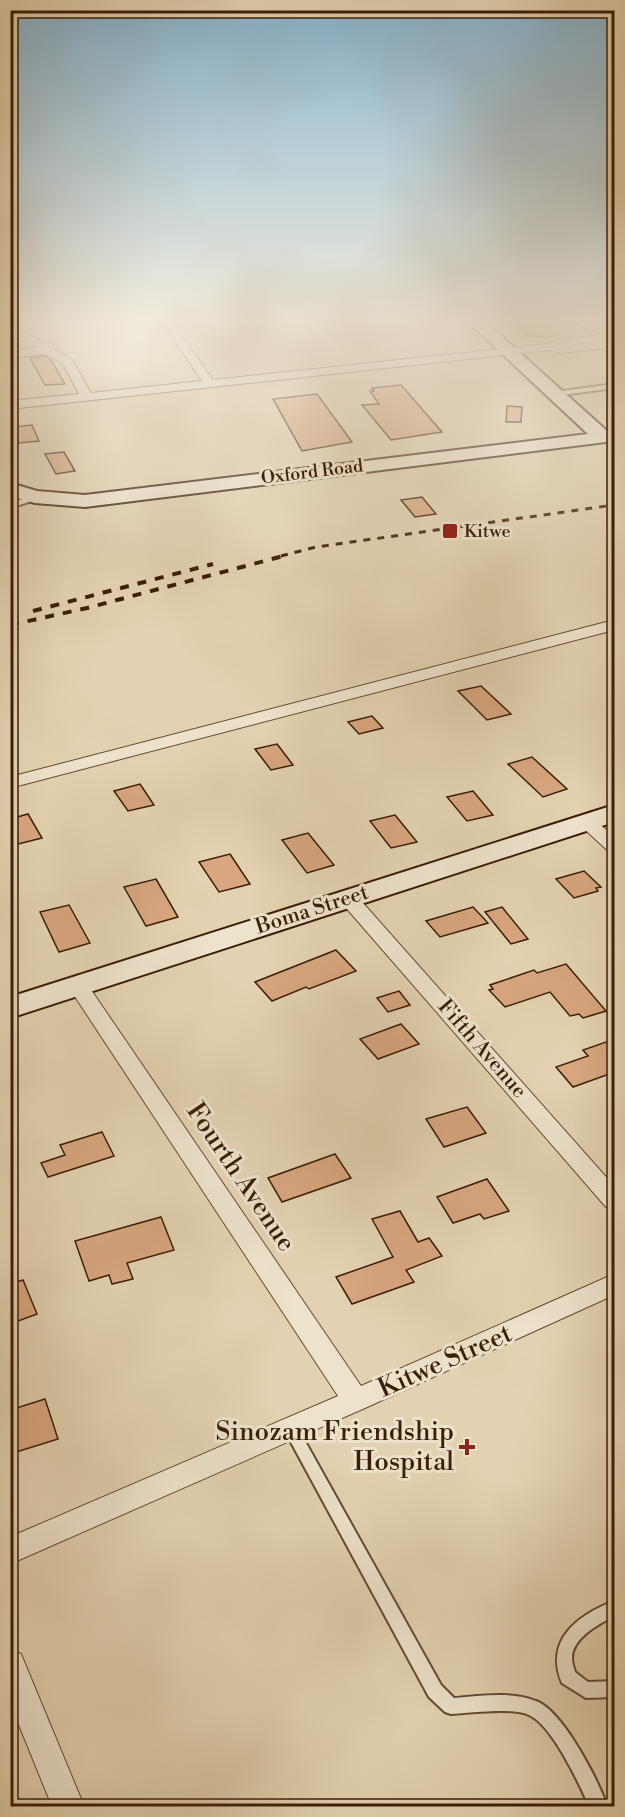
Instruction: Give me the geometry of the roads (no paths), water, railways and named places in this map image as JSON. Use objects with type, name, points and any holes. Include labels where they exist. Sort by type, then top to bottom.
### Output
[{"type":"street","points":[[10,405],[31,403]]},
{"type":"street","points":[[566,403],[609,437]]},
{"type":"street","name":"Oxford Road","points":[[10,489],[35,497],[85,501],[609,437]]},
{"type":"street","points":[[10,783],[615,625]]},
{"type":"street","name":"Boma Street","points":[[10,1008],[615,813]]},
{"type":"street","points":[[587,822],[615,846]]},
{"type":"street","name":"Fifth Avenue","points":[[348,898],[615,1201]]},
{"type":"street","name":"Fourth Avenue","points":[[78,986],[357,1400]]},
{"type":"street","name":"Kitwe Street","points":[[10,1551],[357,1400],[615,1284]]},
{"type":"street","points":[[10,1664],[68,1806]]},
{"type":"lane","points":[[10,506],[35,497]]},
{"type":"lane","points":[[291,1429],[435,1691],[451,1706],[513,1703],[534,1708],[550,1720],[557,1730],[582,1770],[598,1806]]},
{"type":"lane","points":[[615,1608],[597,1617],[574,1637],[564,1656],[568,1677],[586,1690],[615,1689]]},
{"type":"railway","points":[[281,556],[316,547],[614,505]]},
{"type":"railway","points":[[10,625],[87,608],[287,555]]},
{"type":"railway","points":[[33,611],[213,564]]},
{"type":"place","name":"Kitwe","points":[[450,531]]},
{"type":"place","name":"Sinozam Friendship Hospital","points":[[467,1447]]}]
